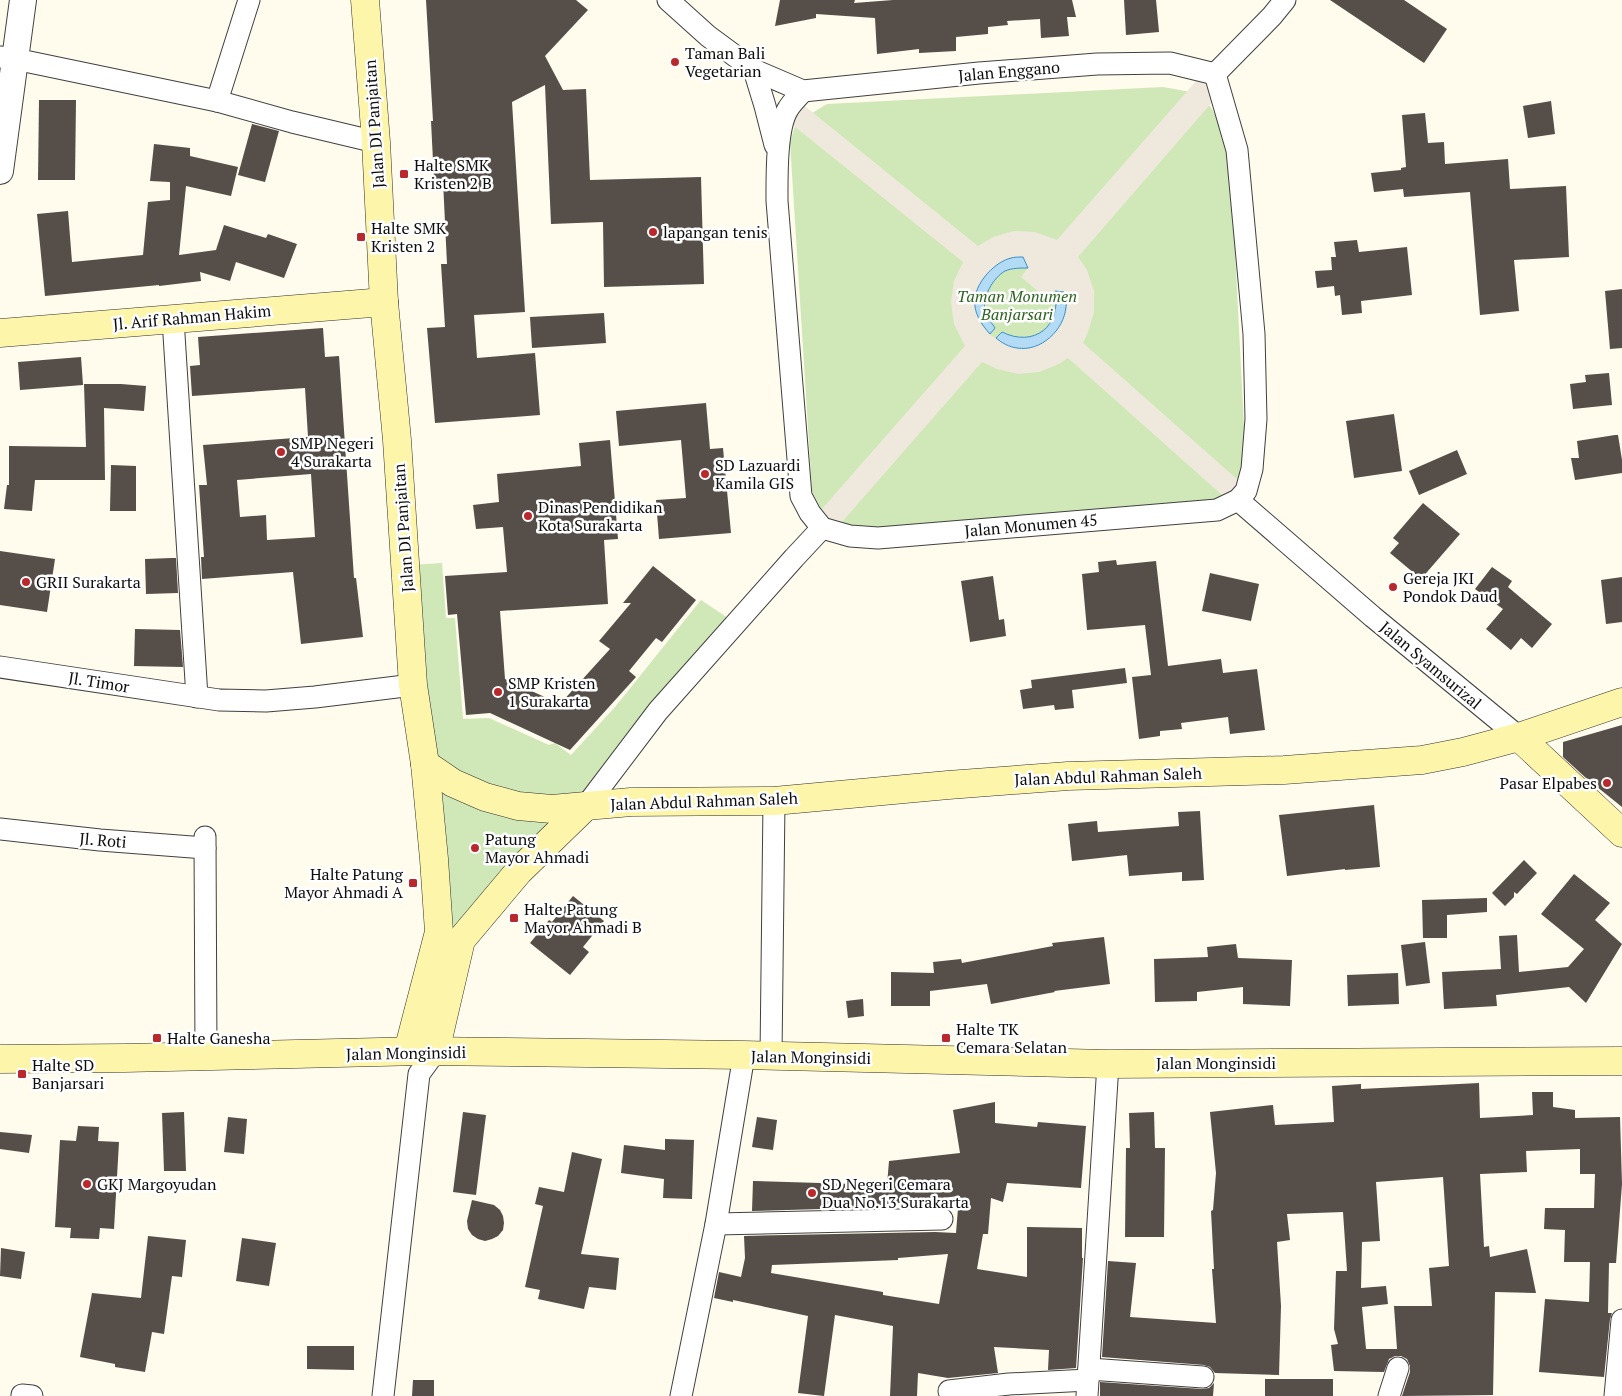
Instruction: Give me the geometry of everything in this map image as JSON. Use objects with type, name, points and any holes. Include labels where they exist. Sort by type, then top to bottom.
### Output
[{"type":"main road","name":"Jalan DI Panjaitan","points":[[365,0],[376,142],[384,302],[397,440],[413,685],[425,764],[433,851],[450,936],[413,1063]]},
{"type":"main road","name":"Jl. Arif Rahman Hakim","points":[[0,333],[384,302]]},
{"type":"main road","name":"Jalan Abdul Rahman Saleh","points":[[425,764],[453,783],[485,797],[518,806],[552,809],[631,802],[774,801],[1068,776],[1284,770],[1422,760],[1463,752],[1519,737],[1622,702]]},
{"type":"main road","name":"Jalan Syamsurizal","points":[[1519,737],[1622,833]]},
{"type":"main road","points":[[435,1052],[450,936],[586,806]]},
{"type":"main road","name":"Jalan Monginsidi","points":[[0,1059],[206,1056],[413,1063],[435,1052],[744,1055],[1108,1064],[1622,1062]]},
{"type":"street","points":[[0,171],[7,58],[22,0]]},
{"type":"street","points":[[217,102],[249,0]]},
{"type":"street","points":[[586,806],[658,711],[822,528],[810,513],[801,496],[778,201],[778,155],[784,118],[788,109],[803,91],[754,70],[708,36],[668,0]]},
{"type":"street","points":[[1238,500],[1246,491],[1252,469],[1256,419],[1254,334],[1237,150],[1215,74],[1272,16],[1285,0]]},
{"type":"street","points":[[7,58],[217,102],[376,142]]},
{"type":"street","name":"Jalan Enggano","points":[[803,91],[979,73],[1097,64],[1170,63],[1215,74]]},
{"type":"street","points":[[754,70],[778,155]]},
{"type":"street","points":[[173,319],[197,697]]},
{"type":"street","name":"Jalan Monumen 45","points":[[822,528],[850,536],[878,538],[1217,510],[1238,500]]},
{"type":"street","name":"Jalan Syamsurizal","points":[[1238,500],[1373,617],[1519,737]]},
{"type":"street","name":"Jl. Timor","points":[[0,667],[219,700],[266,701],[413,685]]},
{"type":"street","points":[[771,1056],[774,801]]},
{"type":"street","name":"Jl. Roti","points":[[0,830],[100,840],[206,842],[206,1056]]},
{"type":"street","points":[[681,1396],[716,1224],[744,1055]]},
{"type":"street","points":[[383,1396],[413,1063]]},
{"type":"street","points":[[1088,1382],[1108,1064]]},
{"type":"street","points":[[716,1224],[942,1219]]},
{"type":"street","points":[[1615,1396],[1622,1320]]},
{"type":"street","points":[[1389,1396],[1398,1368]]},
{"type":"street","points":[[949,1391],[1009,1384],[1203,1377]]},
{"type":"green space","name":"Taman Monumen Banjarsari","points":[[1163,87],[1191,92],[1210,106],[1223,128],[1230,153],[1246,466],[1234,488],[1213,501],[863,529],[841,524],[822,511],[812,491],[790,142],[796,123],[827,104]]},
{"type":"green space","points":[[442,563],[446,618],[455,618],[463,719],[489,718],[549,745],[555,743],[571,755],[615,707],[701,600],[731,620],[662,690],[624,737],[584,799],[572,800],[490,789],[430,758],[410,565]]},
{"type":"green space","points":[[430,773],[579,809],[452,940]]},
{"type":"shaded area","points":[[1204,72],[1220,93],[1078,257],[1087,270],[1094,291],[1094,312],[1083,343],[1247,488],[1231,503],[1068,358],[1039,372],[1018,374],[997,369],[982,362],[834,531],[814,518],[965,346],[954,324],[951,302],[954,281],[963,262],[784,118],[796,99],[978,246],[993,237],[1014,231],[1035,232],[1057,240]],"holes":[[[1023,257],[1028,268],[1021,277],[1046,298],[1055,291],[1064,292],[1057,331],[1018,348],[1005,344],[989,334],[980,323],[989,272]]]},
{"type":"water","points":[[1023,257],[1028,268],[1005,271],[996,278],[989,288],[985,300],[985,311],[995,328],[990,334],[976,313],[975,298],[979,285],[993,268],[1005,260]]},
{"type":"water","points":[[1055,291],[1064,292],[1066,305],[1061,324],[1050,338],[1034,347],[1017,348],[1011,347],[996,338],[1002,332],[1025,337],[1043,331],[1050,324],[1054,314],[1056,303]]},
{"type":"building","points":[[426,0],[576,0],[588,10],[545,56],[563,90],[586,89],[590,180],[701,177],[704,284],[604,287],[603,222],[551,224],[545,85],[512,102],[525,312],[474,315],[477,358],[535,353],[540,415],[435,423],[427,328],[445,327],[441,264],[447,264],[443,181],[434,181],[431,121],[433,121]]},
{"type":"building","points":[[780,0],[855,0],[854,3],[893,0],[1072,0],[1076,17],[1067,17],[1069,36],[1041,38],[1040,19],[1007,21],[1008,25],[988,27],[988,34],[956,37],[956,51],[919,53],[919,49],[877,54],[875,18],[816,14],[816,18],[775,26]]},
{"type":"building","points":[[1124,0],[1156,0],[1159,32],[1126,35]]},
{"type":"building","points":[[1330,0],[1404,0],[1447,29],[1424,63]]},
{"type":"building","points":[[39,100],[76,100],[75,180],[38,180]]},
{"type":"building","points":[[1551,101],[1555,134],[1528,138],[1523,106]]},
{"type":"building","points":[[1425,113],[1428,143],[1444,142],[1445,164],[1508,159],[1510,189],[1566,186],[1569,257],[1514,260],[1519,311],[1480,315],[1470,192],[1404,197],[1403,189],[1374,192],[1371,173],[1401,170],[1401,168],[1406,167],[1402,115]]},
{"type":"building","points":[[252,124],[279,131],[265,182],[238,175]]},
{"type":"building","points":[[154,144],[190,148],[190,156],[238,167],[231,196],[186,186],[179,255],[216,250],[224,225],[266,238],[268,234],[297,244],[284,278],[236,262],[230,281],[200,272],[201,281],[45,296],[37,214],[68,211],[72,262],[143,255],[148,202],[170,200],[170,182],[150,181]]},
{"type":"building","points":[[1357,240],[1359,252],[1407,247],[1412,295],[1361,301],[1362,313],[1342,315],[1340,295],[1335,296],[1334,286],[1317,288],[1315,271],[1332,270],[1331,257],[1336,257],[1334,242]]},
{"type":"building","points":[[1622,289],[1622,348],[1610,349],[1605,291]]},
{"type":"building","points":[[604,313],[606,343],[532,348],[530,317]]},
{"type":"building","points":[[323,328],[325,357],[339,356],[354,578],[356,578],[363,637],[301,644],[293,572],[202,579],[201,557],[204,557],[199,485],[207,485],[203,445],[308,437],[305,388],[192,396],[190,366],[200,365],[198,337]],"holes":[[[311,474],[315,537],[267,540],[266,515],[240,517],[237,480]]]},
{"type":"building","points":[[81,357],[83,385],[20,390],[18,362]]},
{"type":"building","points":[[1609,373],[1612,405],[1573,409],[1570,384],[1586,382],[1585,375]]},
{"type":"building","points":[[84,384],[146,386],[144,411],[104,408],[105,480],[35,480],[32,511],[4,509],[7,485],[9,485],[9,446],[86,447]]},
{"type":"building","points":[[706,403],[710,449],[723,448],[731,533],[659,539],[656,500],[686,498],[681,440],[619,446],[616,411]]},
{"type":"building","points":[[1394,414],[1402,471],[1354,478],[1346,421]]},
{"type":"building","points":[[1618,435],[1622,473],[1575,480],[1571,458],[1579,458],[1577,441]]},
{"type":"building","points":[[610,440],[618,539],[604,540],[608,604],[500,611],[505,679],[560,704],[610,649],[599,641],[631,603],[623,603],[653,566],[696,600],[662,642],[656,638],[629,671],[636,677],[570,750],[490,713],[466,715],[457,614],[448,615],[445,576],[507,572],[503,527],[476,529],[473,505],[499,502],[497,474],[581,466],[579,443]]},
{"type":"building","points":[[1457,450],[1467,474],[1419,495],[1409,471]]},
{"type":"building","points":[[111,465],[136,466],[136,511],[110,511]]},
{"type":"building","points":[[1423,503],[1460,534],[1421,579],[1390,553],[1399,543],[1393,538]]},
{"type":"building","name":"GRII Surakarta","points":[[0,551],[55,559],[47,612],[0,605]]},
{"type":"building","points":[[176,558],[178,593],[146,594],[145,559]]},
{"type":"building","points":[[1116,560],[1117,565],[1156,561],[1168,666],[1221,659],[1223,673],[1257,669],[1265,730],[1230,734],[1228,717],[1181,723],[1182,729],[1160,731],[1160,736],[1139,739],[1132,677],[1151,675],[1145,625],[1087,630],[1082,574],[1099,572],[1098,562]]},
{"type":"building","points":[[1492,567],[1512,581],[1508,587],[1552,624],[1532,648],[1521,638],[1511,650],[1486,629],[1503,609],[1475,589]]},
{"type":"building","points":[[1210,573],[1259,584],[1251,621],[1202,611]]},
{"type":"building","points":[[993,576],[999,620],[1004,619],[1006,636],[970,642],[961,581]]},
{"type":"building","points":[[1622,577],[1622,622],[1606,624],[1601,580]]},
{"type":"building","points":[[135,629],[180,630],[183,667],[134,666]]},
{"type":"building","points":[[1125,668],[1127,683],[1072,690],[1074,708],[1055,710],[1054,705],[1023,709],[1020,690],[1032,688],[1031,680]]},
{"type":"building","name":"Pasar Elpabes","points":[[1622,725],[1622,807],[1563,757],[1563,742]]},
{"type":"building","points":[[1374,805],[1380,867],[1287,876],[1279,815]]},
{"type":"building","points":[[1200,811],[1204,880],[1182,881],[1182,872],[1129,876],[1127,855],[1072,861],[1068,824],[1097,821],[1098,832],[1179,826],[1178,812]]},
{"type":"building","points":[[1524,860],[1537,873],[1517,894],[1514,892],[1514,897],[1505,906],[1492,893]]},
{"type":"building","points":[[1574,874],[1610,903],[1595,920],[1622,944],[1586,1003],[1569,987],[1496,995],[1497,1006],[1444,1009],[1442,972],[1501,969],[1499,936],[1517,935],[1519,972],[1568,967],[1584,949],[1541,914]]},
{"type":"building","points":[[573,896],[604,921],[583,947],[589,952],[570,975],[530,943],[549,920],[552,922]]},
{"type":"building","points":[[1487,898],[1487,912],[1447,915],[1447,938],[1423,938],[1422,900]]},
{"type":"building","points":[[1104,937],[1110,984],[1054,991],[991,1004],[987,984],[930,991],[930,1006],[891,1006],[891,972],[934,973],[933,962],[961,959],[962,963],[1053,946],[1052,943]]},
{"type":"building","points":[[1425,942],[1430,983],[1406,986],[1401,945]]},
{"type":"building","points":[[1236,944],[1238,958],[1292,960],[1290,1006],[1243,1004],[1243,987],[1197,992],[1197,1001],[1155,1002],[1154,959],[1208,957],[1207,947]]},
{"type":"building","points":[[1398,973],[1399,1004],[1348,1006],[1347,975]]},
{"type":"building","points":[[863,999],[864,1016],[848,1018],[846,1001]]},
{"type":"building","points":[[1479,1083],[1480,1118],[1533,1115],[1532,1092],[1553,1092],[1553,1107],[1575,1110],[1575,1118],[1620,1117],[1622,1184],[1616,1263],[1609,1263],[1608,1313],[1612,1313],[1604,1377],[1539,1372],[1545,1299],[1589,1302],[1590,1262],[1564,1262],[1565,1230],[1544,1229],[1545,1208],[1594,1208],[1595,1174],[1580,1174],[1580,1149],[1526,1151],[1527,1172],[1480,1174],[1484,1247],[1489,1246],[1490,1257],[1527,1249],[1536,1293],[1495,1292],[1493,1395],[1402,1396],[1410,1372],[1410,1366],[1407,1359],[1401,1356],[1389,1359],[1384,1372],[1334,1371],[1331,1345],[1338,1344],[1334,1329],[1336,1271],[1347,1271],[1343,1212],[1287,1214],[1290,1240],[1277,1242],[1281,1306],[1279,1375],[1215,1373],[1210,1367],[1204,1365],[1102,1357],[1108,1261],[1136,1263],[1130,1317],[1216,1323],[1212,1269],[1214,1269],[1211,1211],[1213,1210],[1216,1173],[1210,1112],[1273,1105],[1275,1125],[1334,1122],[1332,1086],[1361,1084],[1361,1089]],"holes":[[[1443,1177],[1449,1266],[1429,1268],[1432,1306],[1394,1306],[1397,1349],[1366,1349],[1362,1307],[1388,1304],[1386,1286],[1361,1288],[1362,1242],[1380,1241],[1376,1182]]]},
{"type":"building","points":[[995,1102],[995,1123],[1037,1127],[1038,1122],[1086,1126],[1081,1188],[1007,1183],[1003,1202],[991,1198],[988,1234],[983,1234],[977,1269],[1027,1277],[1027,1227],[1082,1228],[1083,1258],[1076,1368],[1048,1370],[1049,1350],[994,1347],[998,1373],[948,1378],[918,1373],[917,1396],[890,1396],[893,1326],[835,1315],[824,1396],[798,1393],[808,1316],[733,1300],[733,1302],[714,1298],[719,1272],[741,1277],[745,1258],[744,1236],[956,1233],[959,1196],[855,1208],[752,1211],[753,1181],[887,1185],[889,1161],[960,1153],[953,1110]],"holes":[[[948,1254],[939,1304],[883,1295],[883,1292],[771,1273],[772,1265],[898,1260],[898,1258]]]},
{"type":"building","points":[[184,1112],[186,1171],[164,1171],[162,1113]]},
{"type":"building","points":[[463,1112],[486,1115],[476,1195],[453,1192]]},
{"type":"building","points":[[1154,1112],[1155,1148],[1165,1148],[1164,1237],[1125,1237],[1126,1148],[1130,1148],[1129,1113]]},
{"type":"building","points":[[228,1117],[247,1119],[244,1154],[224,1152]]},
{"type":"building","points":[[757,1117],[777,1120],[773,1150],[752,1147]]},
{"type":"building","name":"GKJ Margoyudan","points":[[78,1126],[99,1127],[98,1141],[119,1142],[114,1229],[100,1228],[99,1239],[70,1238],[71,1228],[55,1227],[60,1140],[76,1141]]},
{"type":"building","points":[[0,1132],[32,1135],[29,1153],[0,1149]]},
{"type":"building","points":[[665,1139],[694,1140],[692,1199],[663,1198],[664,1179],[621,1173],[624,1145],[665,1150]]},
{"type":"building","points":[[572,1152],[602,1159],[581,1254],[619,1258],[616,1290],[589,1287],[584,1309],[538,1299],[540,1290],[525,1287],[543,1206],[535,1204],[539,1187],[564,1192]]},
{"type":"building","points":[[472,1200],[494,1205],[500,1210],[504,1223],[503,1230],[498,1236],[485,1241],[472,1235],[468,1229],[467,1221]]},
{"type":"building","points":[[148,1236],[186,1240],[182,1277],[172,1276],[164,1334],[152,1332],[145,1372],[115,1367],[115,1364],[80,1357],[92,1293],[141,1298]]},
{"type":"building","points":[[242,1238],[276,1243],[269,1286],[236,1281]]},
{"type":"building","points":[[1,1248],[25,1252],[21,1279],[0,1276]]},
{"type":"building","points":[[307,1346],[354,1346],[354,1370],[307,1369]]},
{"type":"building","points":[[1265,1379],[1333,1379],[1333,1396],[1265,1396]]},
{"type":"building","points":[[413,1380],[434,1380],[434,1396],[412,1396]]},
{"type":"building","points":[[1100,1382],[1202,1389],[1209,1388],[1214,1383],[1213,1396],[1100,1396]]},
{"type":"place","name":"Taman Bali Vegetarian","points":[[675,62]]},
{"type":"place","name":"Halte SMK Kristen 2 B","points":[[404,174]]},
{"type":"place","name":"lapangan tenis","points":[[653,232]]},
{"type":"place","name":"Halte SMK Kristen 2","points":[[361,237]]},
{"type":"place","name":"SMP Negeri 4 Surakarta","points":[[281,452]]},
{"type":"place","name":"SD Lazuardi Kamila GIS","points":[[705,474]]},
{"type":"place","name":"Dinas Pendidikan Kota Surakarta","points":[[528,516]]},
{"type":"place","name":"GRII Surakarta","points":[[26,582]]},
{"type":"place","name":"Gereja JKI Pondok Daud","points":[[1393,587]]},
{"type":"place","name":"SMP Kristen 1 Surakarta","points":[[498,692]]},
{"type":"place","name":"Pasar Elpabes","points":[[1607,783]]},
{"type":"place","name":"Patung Mayor Ahmadi","points":[[475,848]]},
{"type":"place","name":"Halte Patung Mayor Ahmadi A","points":[[413,883]]},
{"type":"place","name":"Halte Patung Mayor Ahmadi B","points":[[514,918]]},
{"type":"place","name":"Halte Ganesha","points":[[157,1038]]},
{"type":"place","name":"Halte TK Cemara Selatan","points":[[946,1038]]},
{"type":"place","name":"Halte SD Banjarsari","points":[[22,1074]]},
{"type":"place","name":"GKJ Margoyudan","points":[[87,1184]]},
{"type":"place","name":"SD Negeri Cemara Dua No.13 Surakarta","points":[[812,1193]]}]
